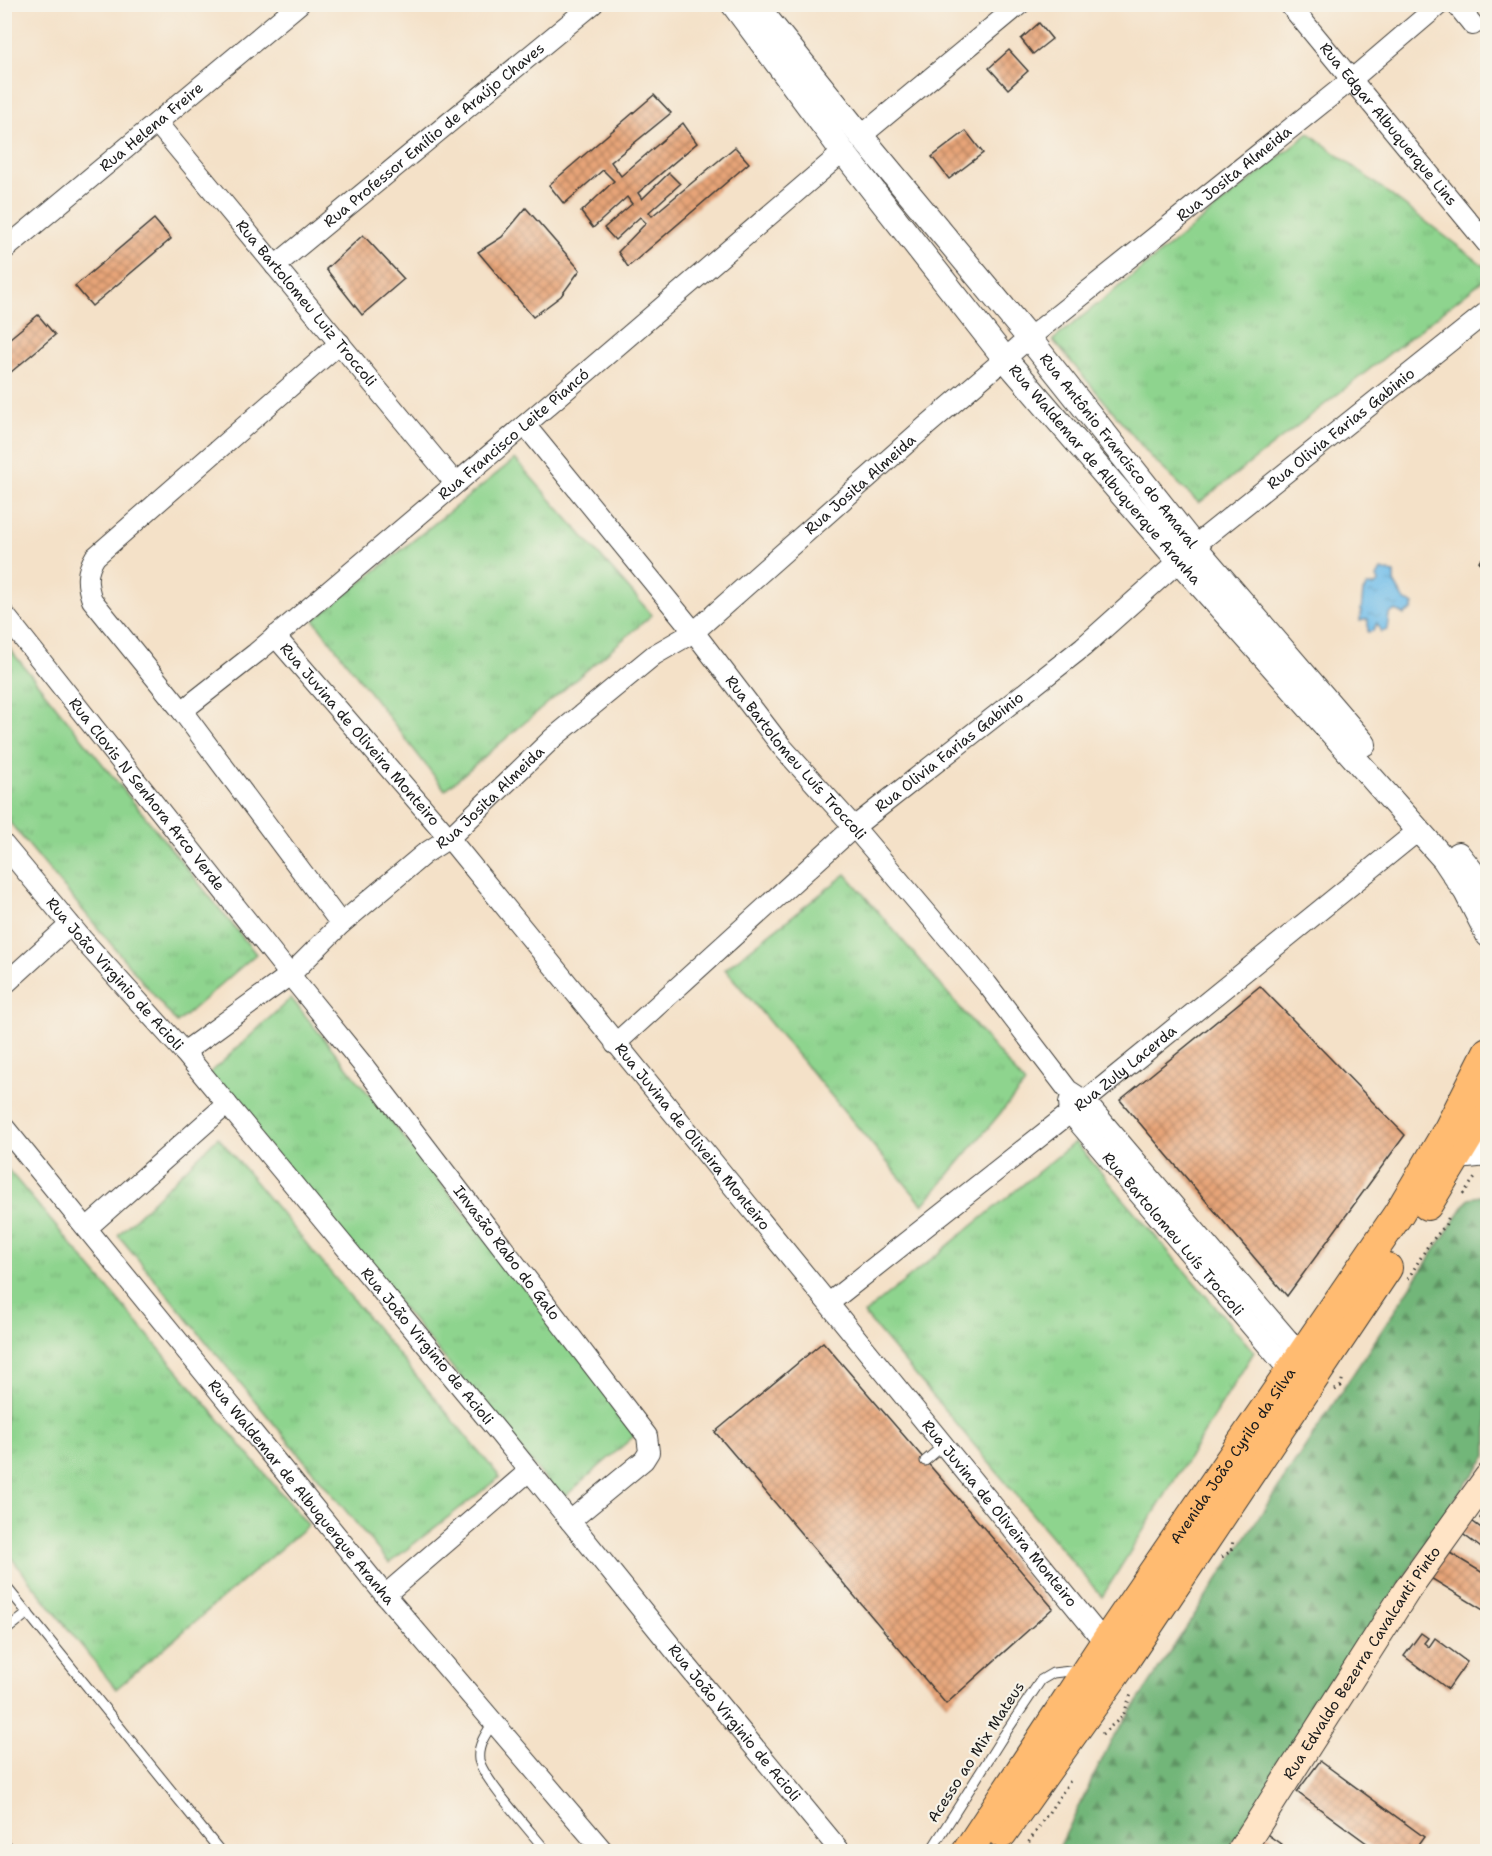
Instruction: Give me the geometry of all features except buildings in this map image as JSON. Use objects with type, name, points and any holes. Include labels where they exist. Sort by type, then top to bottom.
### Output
[{"type":"main road","name":"Avenida João Cyrilo da Silva","points":[[967,1851],[1105,1643],[1399,1213],[1449,1129],[1488,1052]]},
{"type":"main road","name":"Avenida João Cyrilo da Silva","points":[[989,1851],[1130,1651],[1413,1228],[1488,1104]]},
{"type":"main road","name":"Rua Edvaldo Bezerra Cavalcanti Pinto","points":[[1240,1851],[1407,1590],[1488,1477]]},
{"type":"street","name":"Rua Helena Freire","points":[[4,250],[299,4]]},
{"type":"street","name":"Rua Professor Emílio de Araújo Chaves","points":[[275,266],[593,4]]},
{"type":"street","name":"Rua Waldemar de Albuquerque Aranha","points":[[733,4],[843,152],[1006,360],[1187,553],[1444,859],[1466,892],[1488,935]]},
{"type":"street","name":"Rua Antônio Francisco do Amaral","points":[[755,4],[1029,338],[1187,553],[1445,838],[1488,892]]},
{"type":"street","points":[[861,136],[1020,4]]},
{"type":"street","name":"Rua Edgar Albuquerque Lins","points":[[1289,4],[1488,245]]},
{"type":"street","name":"Rua Josita Almeida","points":[[184,1052],[290,975],[341,924],[424,854],[449,838],[553,738],[654,655],[694,633],[925,427],[1029,338],[1351,80],[1440,4]]},
{"type":"street","points":[[1456,4],[1473,25]]},
{"type":"street","name":"Rua Bartolomeu Luiz Troccoli","points":[[157,123],[455,483]]},
{"type":"street","name":"Rua Francisco Leite Piancó","points":[[182,711],[275,636],[525,425],[843,152]]},
{"type":"street","name":"Rua Olivia Farias Gabinio","points":[[615,1044],[854,827],[1083,647],[1187,553],[1488,311]]},
{"type":"street","points":[[340,343],[95,557],[88,568],[87,579],[92,600],[182,711],[341,924]]},
{"type":"street","name":"Rua Bartolomeu Luís Troccoli","points":[[525,425],[694,633],[782,747],[854,827],[987,984],[1068,1090],[1078,1107],[1296,1364]]},
{"type":"street","name":"Rua Clovis N Senhora Arco Verde","points":[[4,614],[290,975]]},
{"type":"street","name":"Rua Juvina de Oliveira Monteiro","points":[[275,636],[449,838],[1105,1643]]},
{"type":"street","name":"Rua Zuly Lacerda","points":[[829,1303],[1078,1107],[1419,830]]},
{"type":"street","name":"Rua João Virginio de Acioli","points":[[4,845],[70,925],[184,1052],[841,1851]]},
{"type":"street","points":[[4,985],[70,925]]},
{"type":"street","name":"Invasão Rabo do Galo","points":[[290,975],[363,1065],[646,1436],[649,1452],[644,1460],[570,1521]]},
{"type":"street","points":[[87,1228],[227,1104]]},
{"type":"street","name":"Rua Waldemar de Albuquerque Aranha","points":[[4,1127],[386,1595],[604,1851]]},
{"type":"street","points":[[1457,1157],[1488,1154]]},
{"type":"street","points":[[386,1595],[529,1471]]},
{"type":"lane","points":[[926,1461],[944,1445]]},
{"type":"lane","points":[[4,1584],[221,1851]]},
{"type":"lane","points":[[4,1632],[28,1613]]},
{"type":"lane","name":"Acesso ao Mix Mateus","points":[[930,1851],[1041,1680],[1053,1673],[1088,1669]]},
{"type":"lane","points":[[494,1722],[479,1747],[479,1762],[538,1847],[547,1851]]},
{"type":"lane","points":[[4,1842],[12,1851]]},
{"type":"green space","points":[[1309,133],[1487,268],[1487,277],[1199,503],[1152,458],[1053,340]]},
{"type":"green space","points":[[515,459],[652,615],[445,790],[314,620]]},
{"type":"green space","points":[[5,643],[256,954],[177,1023],[5,817]]},
{"type":"green space","points":[[846,874],[1025,1084],[923,1205],[725,969]]},
{"type":"green space","points":[[291,998],[641,1430],[562,1499],[208,1075]]},
{"type":"green space","points":[[218,1137],[500,1477],[389,1563],[118,1235]]},
{"type":"green space","points":[[1075,1142],[1254,1352],[1102,1597],[864,1314]]},
{"type":"green space","points":[[5,1166],[308,1525],[116,1689],[5,1550]]},
{"type":"green space","points":[[1487,1195],[1487,1456],[1454,1500],[1228,1851],[1057,1852],[1110,1743],[1469,1198]]},
{"type":"water","points":[[1381,570],[1394,573],[1394,582],[1405,601],[1414,604],[1412,610],[1404,615],[1396,610],[1389,614],[1387,630],[1381,632],[1377,623],[1373,631],[1368,632],[1368,619],[1360,621],[1363,592],[1367,586],[1374,586],[1379,582],[1377,577]]}]
